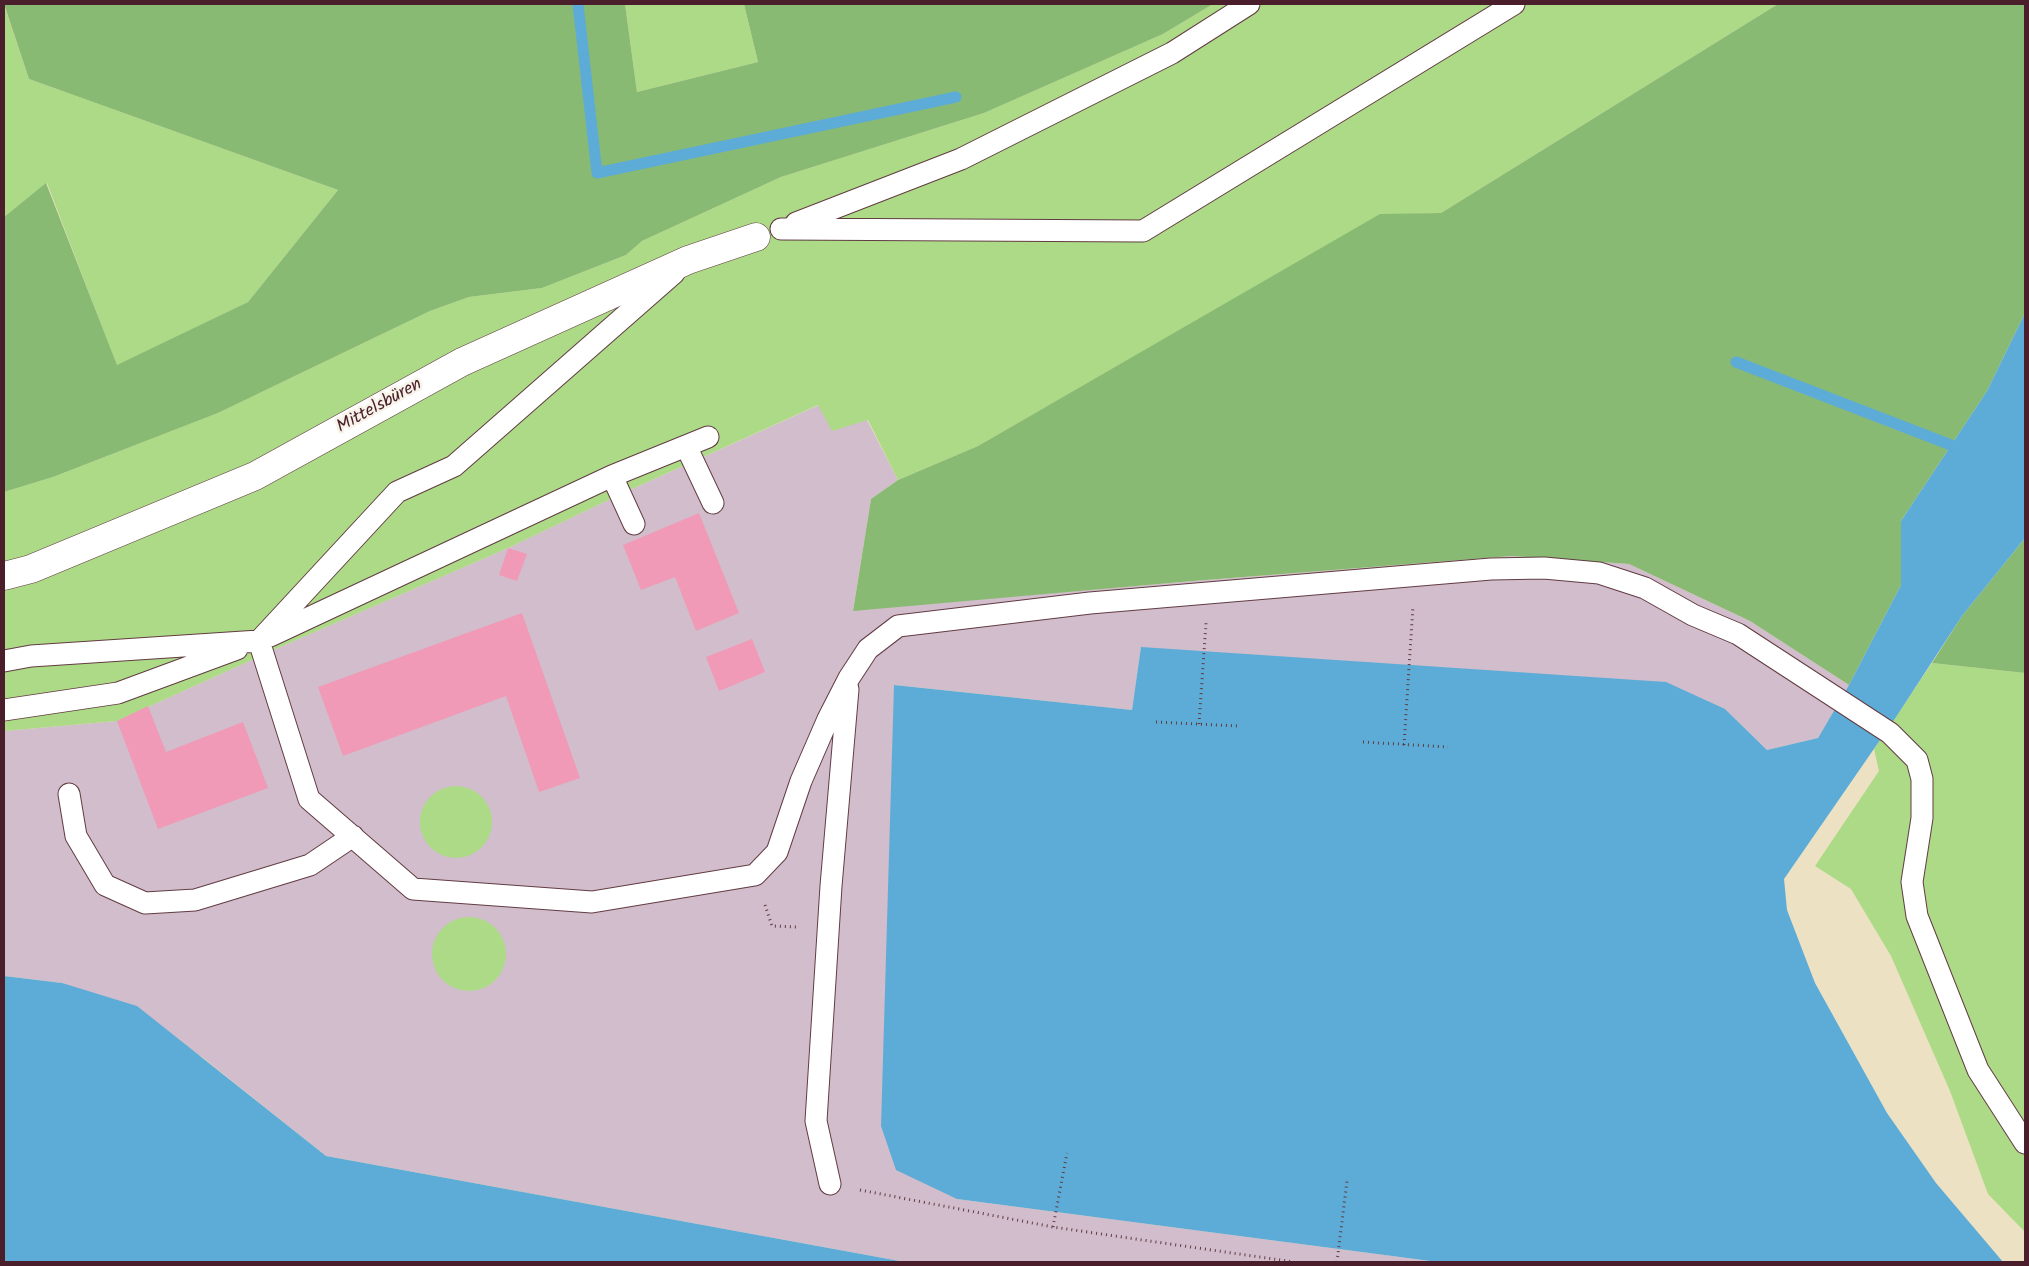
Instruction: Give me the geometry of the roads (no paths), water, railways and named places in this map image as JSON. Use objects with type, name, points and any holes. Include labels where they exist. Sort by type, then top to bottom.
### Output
[{"type":"street","name":"Mittelsbüren","points":[[4,576],[31,570],[254,476],[462,362],[688,260],[756,237]]},
{"type":"lane","points":[[756,237],[961,159],[1172,53],[1249,4]]},
{"type":"lane","points":[[781,228],[1143,231],[1514,4]]},
{"type":"lane","points":[[4,661],[31,656],[259,642],[398,492],[454,466],[688,260]]},
{"type":"lane","points":[[4,710],[118,693],[259,642],[612,476],[708,437]]},
{"type":"lane","points":[[686,446],[713,502]]},
{"type":"lane","points":[[612,476],[634,524]]},
{"type":"lane","points":[[259,642],[309,799],[413,889],[592,902],[755,875],[777,852],[801,781],[828,719],[849,678],[868,649],[898,626],[1090,603],[1491,569],[1544,568],[1599,573],[1645,588],[1693,615],[1738,634],[1890,733],[1917,760],[1922,779],[1922,818],[1912,882],[1917,916],[1978,1070],[2025,1143]]},
{"type":"lane","points":[[830,1184],[816,1121],[831,886],[849,678]]},
{"type":"lane","points":[[69,794],[76,836],[105,885],[145,903],[195,900],[310,864],[353,836]]},
{"type":"water","points":[[2025,313],[2025,538],[1962,616],[1896,717],[1784,879],[1787,910],[1815,983],[1887,1113],[1936,1183],[2003,1262],[1438,1262],[957,1199],[896,1170],[881,1126],[894,685],[1132,710],[1141,647],[1666,682],[1725,709],[1767,750],[1818,738],[1849,685],[1901,585],[1901,521],[1987,391]]},
{"type":"water","points":[[4,976],[62,983],[137,1006],[326,1156],[905,1262],[4,1262]]},
{"type":"waterway","points":[[578,4],[597,173],[956,97]]},
{"type":"waterway","points":[[1736,362],[1951,445]]}]
